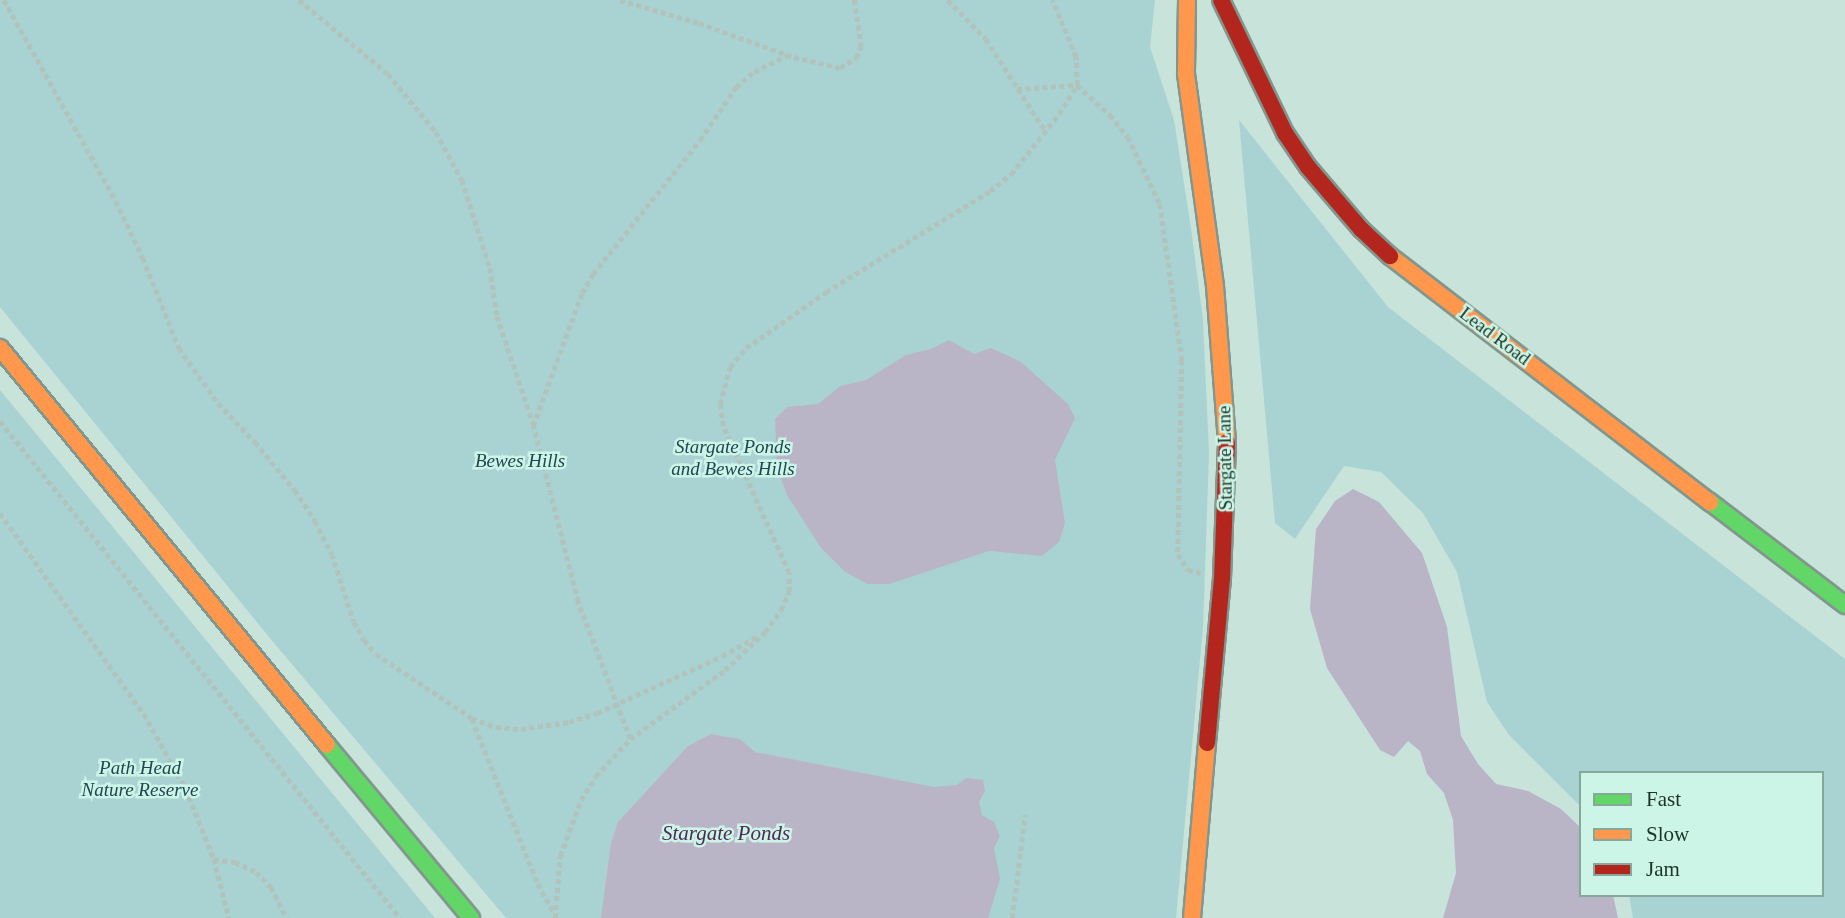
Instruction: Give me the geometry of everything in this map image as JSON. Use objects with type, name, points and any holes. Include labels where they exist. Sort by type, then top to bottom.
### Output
[{"type":"street","name":"Stargate Lane","points":[[1187,0],[1186,74],[1214,286],[1227,429],[1222,579],[1192,918]]},
{"type":"street","name":"Lead Road","points":[[1221,0],[1285,133],[1316,177],[1362,229],[1394,259],[1845,605]]},
{"type":"street","points":[[0,348],[471,918]]},
{"type":"path","points":[[4,0],[116,201],[143,258],[179,348],[202,383],[287,480],[315,521],[332,554],[354,622],[363,640],[376,654],[472,718],[496,727],[521,729],[569,722],[616,704],[722,656],[765,632]]},
{"type":"path","points":[[299,0],[388,74],[436,132],[462,180],[489,268],[497,316],[533,426],[578,602],[631,739]]},
{"type":"path","points":[[620,0],[699,23],[822,66],[840,68],[850,64],[861,47],[853,0]]},
{"type":"path","points":[[948,0],[986,39],[1046,132]]},
{"type":"path","points":[[555,918],[560,856],[581,800],[596,776],[631,739],[725,670],[765,632],[781,610],[789,592],[789,573],[723,426],[720,404],[730,367],[746,348],[826,292],[990,191],[1012,174],[1046,132],[1077,85],[1076,57],[1052,0]]},
{"type":"path","points":[[533,426],[582,293],[593,274],[700,140],[736,87],[754,72],[787,55]]},
{"type":"path","points":[[1017,89],[1077,85],[1110,115],[1128,137],[1160,204],[1182,360],[1178,554],[1188,570],[1222,579]]},
{"type":"path","points":[[0,421],[400,918]]},
{"type":"path","points":[[0,513],[144,714],[186,789],[214,859],[229,918]]},
{"type":"path","points":[[472,718],[538,884],[554,911]]},
{"type":"path","points":[[1012,918],[1025,815]]},
{"type":"path","points":[[214,859],[235,862],[256,872],[271,887],[287,918]]},
{"type":"green space","name":"Stargate Ponds and Bewes Hills","points":[[0,0],[1155,0],[1150,47],[1174,120],[1191,228],[1203,320],[1209,454],[1203,627],[1176,918],[506,918],[269,637],[0,307]]},
{"type":"green space","points":[[1239,120],[1388,307],[1845,659],[1845,918],[1633,918],[1629,897],[1824,897],[1824,771],[1579,771],[1579,805],[1509,735],[1487,702],[1457,572],[1423,513],[1381,472],[1344,466],[1295,539],[1275,523]]},
{"type":"green space","name":"Path Head Nature Reserve","points":[[0,390],[435,918],[0,918]]},
{"type":"water","points":[[949,340],[974,354],[991,348],[1021,362],[1068,404],[1075,418],[1055,460],[1065,523],[1059,542],[1042,556],[989,551],[889,584],[867,584],[844,571],[821,548],[787,495],[777,468],[775,419],[787,407],[818,404],[840,386],[866,380],[906,355],[931,349]]},
{"type":"water","points":[[1353,489],[1379,502],[1422,553],[1447,627],[1461,736],[1478,764],[1496,784],[1528,791],[1561,809],[1579,826],[1579,897],[1613,897],[1618,918],[1443,918],[1456,873],[1453,820],[1444,793],[1427,774],[1420,751],[1408,741],[1394,757],[1380,750],[1327,668],[1310,609],[1316,529],[1335,501]]},
{"type":"water","name":"Stargate Ponds","points":[[711,734],[740,739],[755,752],[934,787],[957,785],[966,778],[983,780],[985,791],[979,802],[982,815],[994,822],[1000,836],[994,848],[1000,879],[988,918],[601,918],[611,843],[618,822],[688,746]]},
{"type":"traffic: fast","points":[[1710,502],[1845,605]]},
{"type":"traffic: fast","points":[[327,745],[471,918]]},
{"type":"traffic: slow","points":[[1187,0],[1186,74],[1215,286],[1227,442]]},
{"type":"traffic: slow","points":[[1390,256],[1710,502]]},
{"type":"traffic: slow","points":[[0,348],[327,745]]},
{"type":"traffic: slow","points":[[1192,918],[1207,743]]},
{"type":"traffic: jam","points":[[1221,0],[1285,133],[1308,167],[1361,229],[1390,256]]},
{"type":"traffic: jam","points":[[1207,743],[1222,579],[1227,442]]},
{"type":"park label","name":"Bewes Hills","points":[[520,461]]}]
